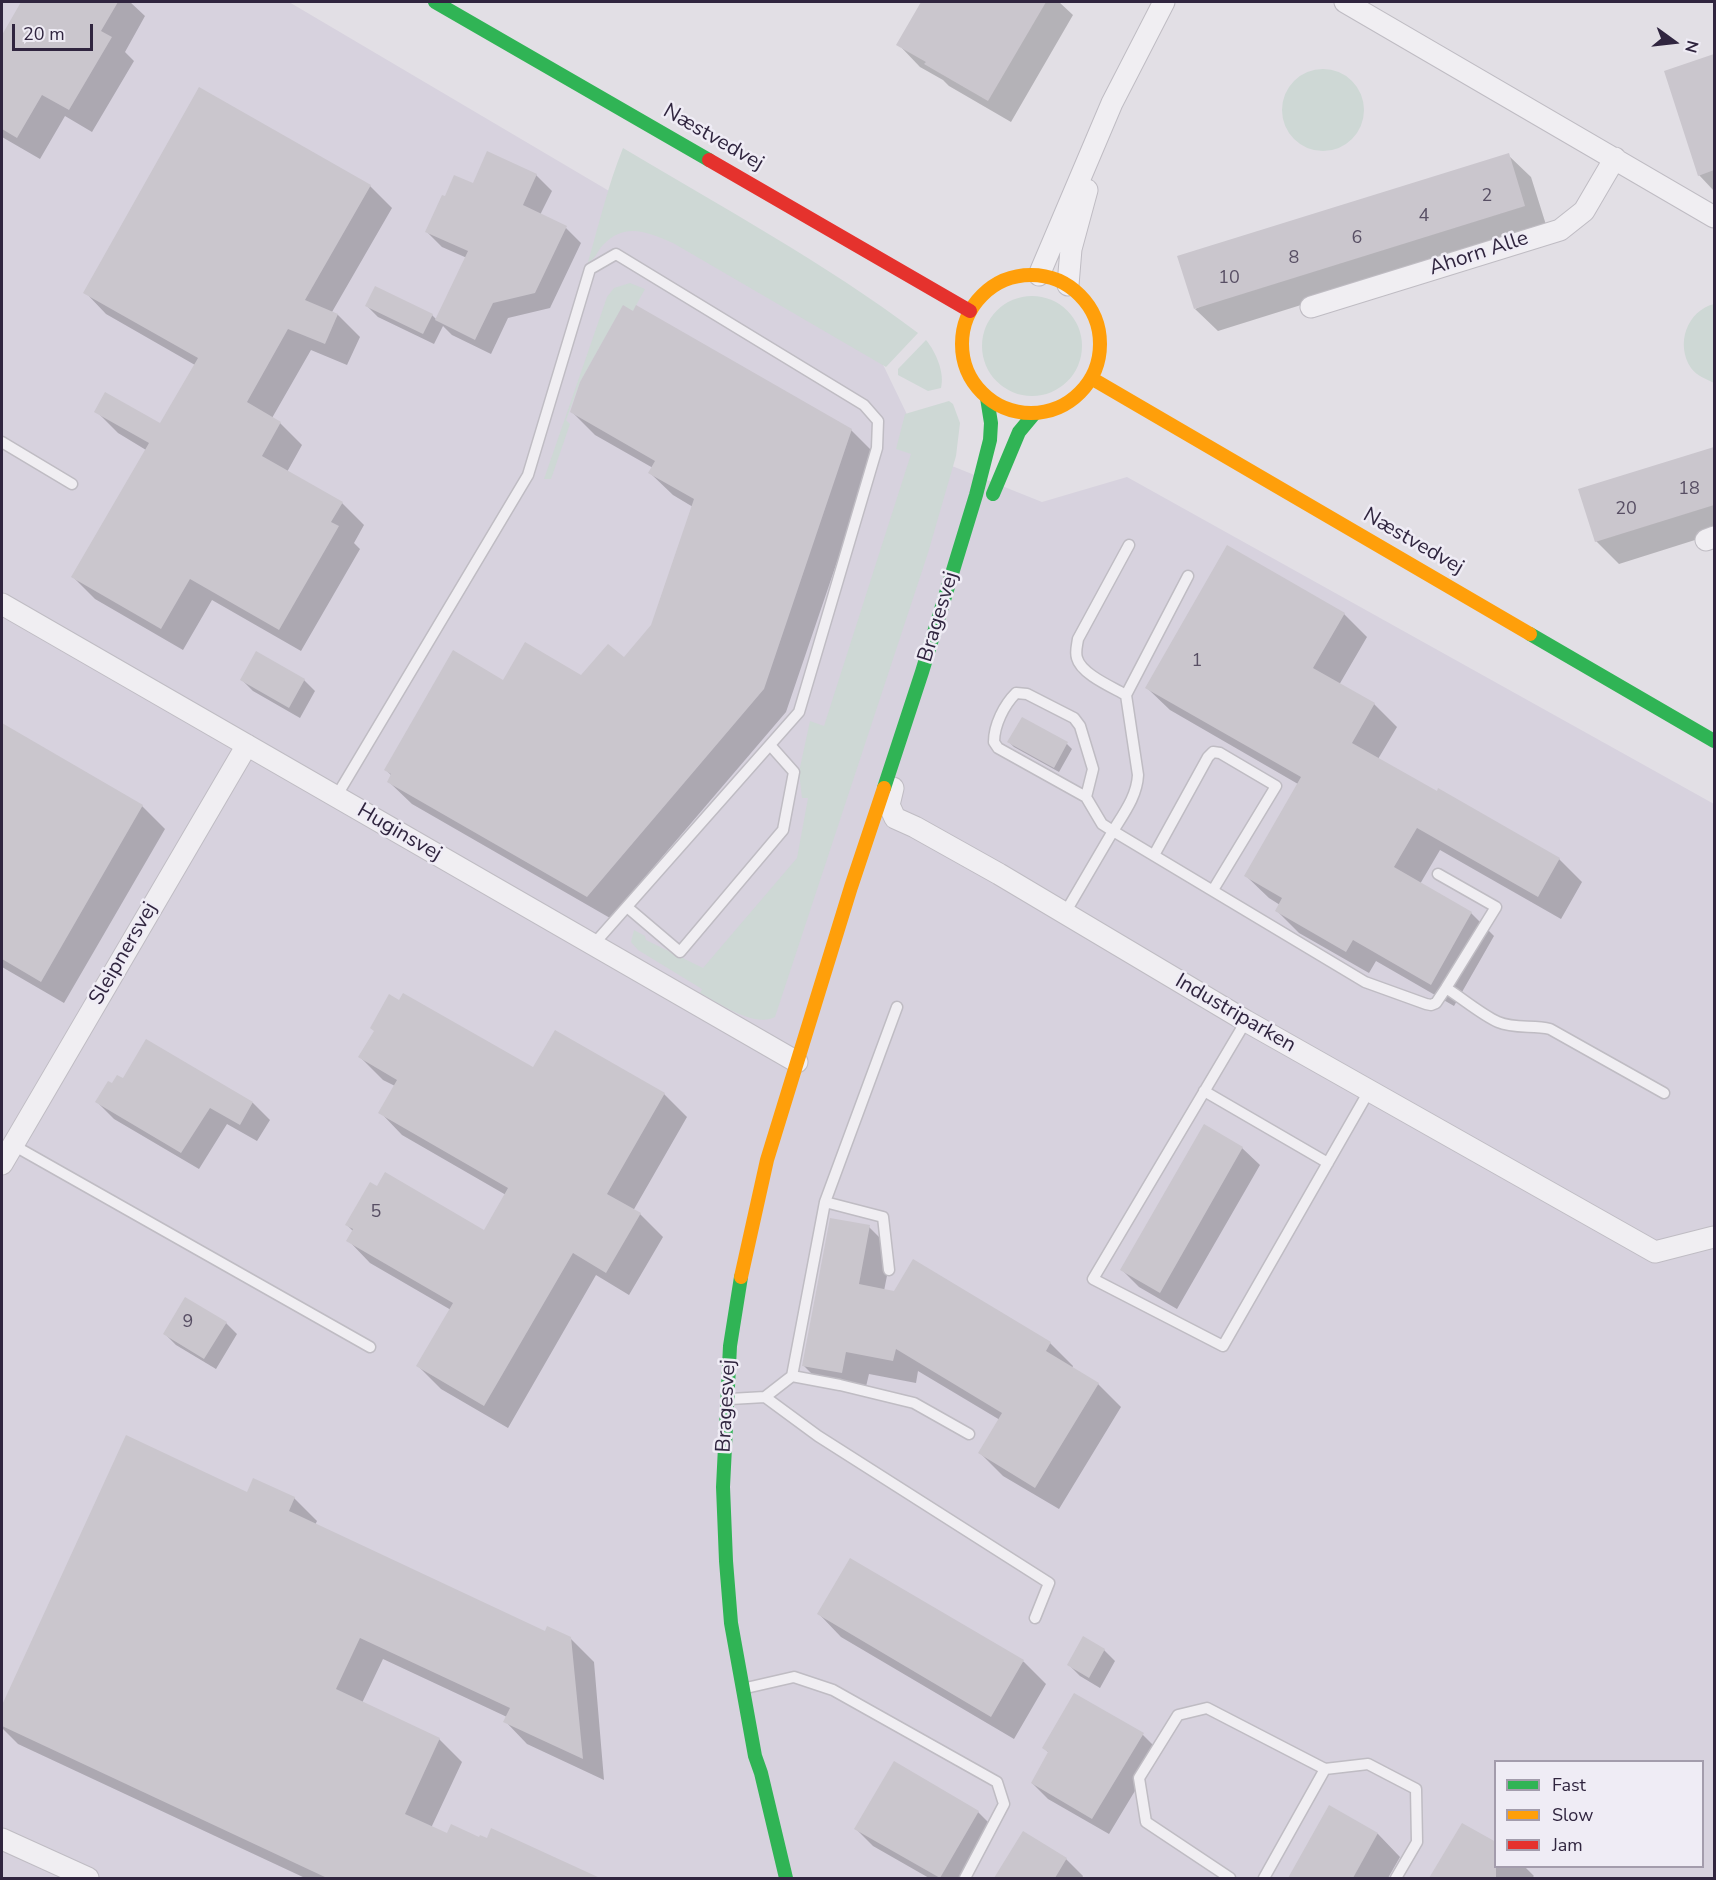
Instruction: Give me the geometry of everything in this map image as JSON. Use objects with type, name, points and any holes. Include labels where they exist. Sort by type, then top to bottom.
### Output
[{"type":"main road","name":"Næstvedvej","points":[[435,2],[970,311]]},
{"type":"main road","points":[[1040,275],[1068,285],[1084,299],[1098,327],[1099,359],[1091,378],[1079,394],[1063,406],[1034,414],[1014,412],[995,404],[973,382],[964,363],[963,331],[976,301],[994,285],[1016,276],[1040,275]]},
{"type":"main road","name":"Næstvedvej","points":[[1091,378],[1714,741]]},
{"type":"main road","name":"Bragesvej","points":[[786,1878],[755,1756],[731,1623],[723,1487],[730,1346],[743,1263],[767,1160],[976,495],[990,440],[991,423],[987,398]]},
{"type":"main road","points":[[990,504],[1019,432],[1034,414]]},
{"type":"main road","name":"Bragesvej","points":[[955,610],[971,557]]},
{"type":"main road","points":[[871,833],[880,822],[887,818],[893,823],[906,786]]},
{"type":"main road","name":"Bragesvej","points":[[797,1062],[860,904]]},
{"type":"main road","name":"Bragesvej","points":[[755,1756],[755,1773],[775,1878]]},
{"type":"street","points":[[1040,275],[1112,103],[1164,2]]},
{"type":"street","points":[[1345,2],[1381,10],[1615,158],[1714,217]]},
{"type":"street","points":[[1068,285],[1071,249],[1112,103]]},
{"type":"street","name":"Ahorn Alle","points":[[1311,307],[1560,230],[1584,211],[1615,158]]},
{"type":"street","name":"Huginsvej","points":[[2,604],[797,1062]]},
{"type":"street","points":[[893,823],[889,799],[911,734],[922,672]]},
{"type":"street","name":"Sleipnersvej","points":[[2,1164],[247,745]]},
{"type":"street","name":"Industriparken","points":[[893,823],[981,864],[1246,1021],[1655,1252],[1714,1237]]},
{"type":"street","points":[[2,1839],[88,1878]]},
{"type":"lane","points":[[336,796],[528,475],[590,269],[616,254],[864,405],[878,420],[877,448],[799,712],[592,945]]},
{"type":"lane","points":[[2,442],[72,484]]},
{"type":"lane","points":[[1126,695],[1083,668],[1077,661],[1076,653],[1078,639],[1129,545]]},
{"type":"lane","points":[[1065,913],[1138,786],[1126,695],[1188,576]]},
{"type":"lane","points":[[1086,797],[1093,769],[1080,726],[1074,718],[1027,694],[1016,693],[1007,702],[994,734],[994,742],[998,748],[1086,797],[1102,824],[1365,982],[1431,1005],[1436,1003],[1446,988],[1496,907],[1438,874]]},
{"type":"lane","points":[[627,906],[680,952],[783,830],[794,772],[770,744]]},
{"type":"lane","points":[[1154,855],[1208,757],[1213,752],[1220,753],[1276,786],[1213,890]]},
{"type":"lane","points":[[1446,988],[1499,1022],[1514,1026],[1539,1026],[1550,1029],[1664,1093]]},
{"type":"lane","points":[[727,1399],[765,1397],[792,1376],[825,1202],[897,1006]]},
{"type":"lane","points":[[1246,1021],[1093,1279],[1223,1346],[1369,1091]]},
{"type":"lane","points":[[1204,1091],[1328,1163]]},
{"type":"lane","points":[[13,1145],[370,1347]]},
{"type":"lane","points":[[825,1202],[883,1217],[889,1270]]},
{"type":"lane","points":[[792,1376],[840,1385],[914,1404],[969,1434]]},
{"type":"lane","points":[[765,1397],[818,1436],[1049,1583],[1035,1618]]},
{"type":"lane","points":[[742,1689],[794,1677],[833,1690],[997,1782],[1004,1804],[965,1878]]},
{"type":"lane","points":[[1230,1878],[1146,1822],[1139,1778],[1178,1715],[1207,1708],[1325,1769],[1368,1764],[1416,1789],[1417,1842],[1396,1878]]},
{"type":"lane","points":[[1264,1878],[1325,1769]]},
{"type":"shaded area","points":[[2,2],[289,2],[875,348],[927,456],[1042,502],[1127,477],[1714,804],[1714,1878],[2,1878]]},
{"type":"shaded area","points":[[1323,69],[1339,72],[1352,81],[1361,94],[1364,110],[1361,126],[1352,139],[1339,148],[1323,151],[1307,148],[1294,139],[1285,126],[1282,110],[1285,94],[1294,81],[1307,72]]},
{"type":"shaded area","points":[[623,148],[810,259],[918,333],[886,367],[673,243],[636,231],[620,233],[611,238],[588,262],[608,190]]},
{"type":"shaded area","points":[[630,283],[645,289],[633,311],[623,306],[580,382],[566,420],[570,424],[551,479],[544,479],[607,297],[614,288]]},
{"type":"shaded area","points":[[1032,296],[1051,300],[1067,311],[1078,327],[1082,346],[1078,365],[1067,381],[1051,392],[1032,396],[1013,392],[997,381],[986,365],[982,346],[986,327],[997,311],[1013,300]]},
{"type":"shaded area","points":[[1714,304],[1714,383],[1693,371],[1686,359],[1684,339],[1686,330],[1697,314]]},
{"type":"shaded area","points":[[926,340],[933,350],[942,376],[941,388],[928,391],[898,375],[898,369]]},
{"type":"shaded area","points":[[949,401],[953,404],[960,423],[956,456],[928,553],[775,1017],[767,1020],[747,1017],[700,993],[702,989],[638,950],[631,942],[634,930],[645,936],[646,940],[703,968],[797,858],[808,798],[802,798],[799,772],[810,721],[824,726],[911,454],[896,449],[905,414]]},
{"type":"building","points":[[21,2],[118,2],[101,31],[112,37],[69,110],[42,95],[17,138],[2,129],[2,35]]},
{"type":"building","points":[[921,2],[1046,2],[988,101],[896,45]]},
{"type":"building","points":[[1714,54],[1714,170],[1698,176],[1664,71]]},
{"type":"building","points":[[199,87],[371,185],[305,300],[338,314],[325,344],[288,329],[247,402],[281,422],[262,456],[343,502],[331,522],[339,526],[279,630],[190,579],[161,629],[71,577],[149,443],[94,412],[105,392],[160,423],[198,358],[83,293]]},
{"type":"building","points":[[487,151],[537,174],[523,205],[567,226],[535,293],[493,303],[475,340],[435,320],[468,251],[425,232],[454,175],[473,183]]},
{"type":"building","points":[[1509,153],[1525,206],[1194,309],[1177,256]]},
{"type":"building","points":[[375,286],[433,314],[423,334],[365,306]]},
{"type":"building","points":[[623,305],[633,311],[636,305],[852,429],[764,689],[587,897],[387,782],[391,774],[384,770],[453,650],[503,680],[525,642],[581,675],[608,644],[624,657],[651,625],[694,499],[648,473],[655,461],[570,412],[580,382]]},
{"type":"building","points":[[1714,447],[1714,505],[1595,542],[1578,489]]},
{"type":"building","points":[[1227,545],[1345,613],[1313,668],[1375,703],[1352,743],[1437,791],[1438,788],[1560,858],[1538,897],[1417,828],[1394,867],[1472,912],[1431,985],[1353,940],[1346,952],[1275,911],[1282,898],[1244,876],[1301,777],[1145,688]]},
{"type":"building","points":[[256,651],[305,679],[289,708],[240,680]]},
{"type":"building","points":[[1022,717],[1068,742],[1054,768],[1007,742]]},
{"type":"building","points":[[2,723],[143,805],[41,982],[2,959]]},
{"type":"building","points":[[403,993],[533,1067],[555,1030],[665,1093],[607,1194],[641,1213],[606,1273],[573,1253],[484,1406],[416,1366],[453,1303],[346,1241],[353,1229],[345,1225],[370,1182],[377,1186],[385,1172],[484,1230],[508,1188],[378,1113],[397,1080],[358,1057],[374,1031],[370,1028],[389,994],[399,1000]]},
{"type":"building","points":[[146,1039],[253,1102],[240,1125],[210,1108],[181,1153],[95,1102],[108,1081],[112,1083],[117,1075],[123,1078]]},
{"type":"building","points":[[1204,1124],[1243,1147],[1160,1293],[1120,1270]]},
{"type":"building","points":[[830,1218],[870,1225],[859,1284],[894,1291],[913,1259],[1051,1342],[1046,1351],[1099,1383],[1035,1488],[978,1453],[1002,1413],[896,1349],[893,1361],[846,1352],[842,1373],[802,1366]]},
{"type":"building","points":[[185,1297],[227,1322],[204,1359],[163,1334]]},
{"type":"building","points":[[126,1435],[247,1492],[253,1478],[295,1497],[289,1511],[545,1631],[547,1626],[571,1637],[583,1759],[503,1722],[510,1708],[360,1638],[336,1689],[440,1738],[405,1814],[447,1833],[451,1824],[479,1837],[480,1835],[487,1838],[491,1828],[600,1878],[327,1878],[2,1726],[2,1705]]},
{"type":"building","points":[[850,1558],[1024,1660],[991,1717],[817,1614]]},
{"type":"building","points":[[1083,1636],[1105,1649],[1089,1678],[1067,1665]]},
{"type":"building","points":[[1074,1693],[1144,1733],[1092,1819],[1031,1783],[1048,1752],[1042,1748]]},
{"type":"building","points":[[894,1761],[979,1811],[940,1878],[854,1829]]},
{"type":"building","points":[[1329,1805],[1378,1833],[1353,1878],[1288,1878]]},
{"type":"building","points":[[1462,1823],[1494,1841],[1496,1878],[1429,1878]]},
{"type":"building","points":[[1023,1831],[1067,1858],[1055,1878],[994,1878]]},
{"type":"traffic: fast","points":[[435,2],[709,160]]},
{"type":"traffic: fast","points":[[884,788],[976,495],[990,440],[991,423],[987,398]]},
{"type":"traffic: fast","points":[[993,494],[1019,432],[1034,414]]},
{"type":"traffic: fast","points":[[1530,634],[1714,741]]},
{"type":"traffic: fast","points":[[741,1277],[730,1346],[723,1487],[726,1561],[731,1623],[755,1756],[786,1878]]},
{"type":"traffic: slow","points":[[1031,275],[1058,280],[1080,295],[1095,317],[1100,344],[1095,371],[1080,393],[1058,408],[1031,413],[1004,408],[982,393],[967,371],[962,344],[967,317],[982,295],[1004,280],[1031,275]]},
{"type":"traffic: slow","points":[[1091,378],[1530,634]]},
{"type":"traffic: slow","points":[[741,1277],[767,1160],[884,788]]},
{"type":"traffic: jam","points":[[709,160],[970,311]]}]
